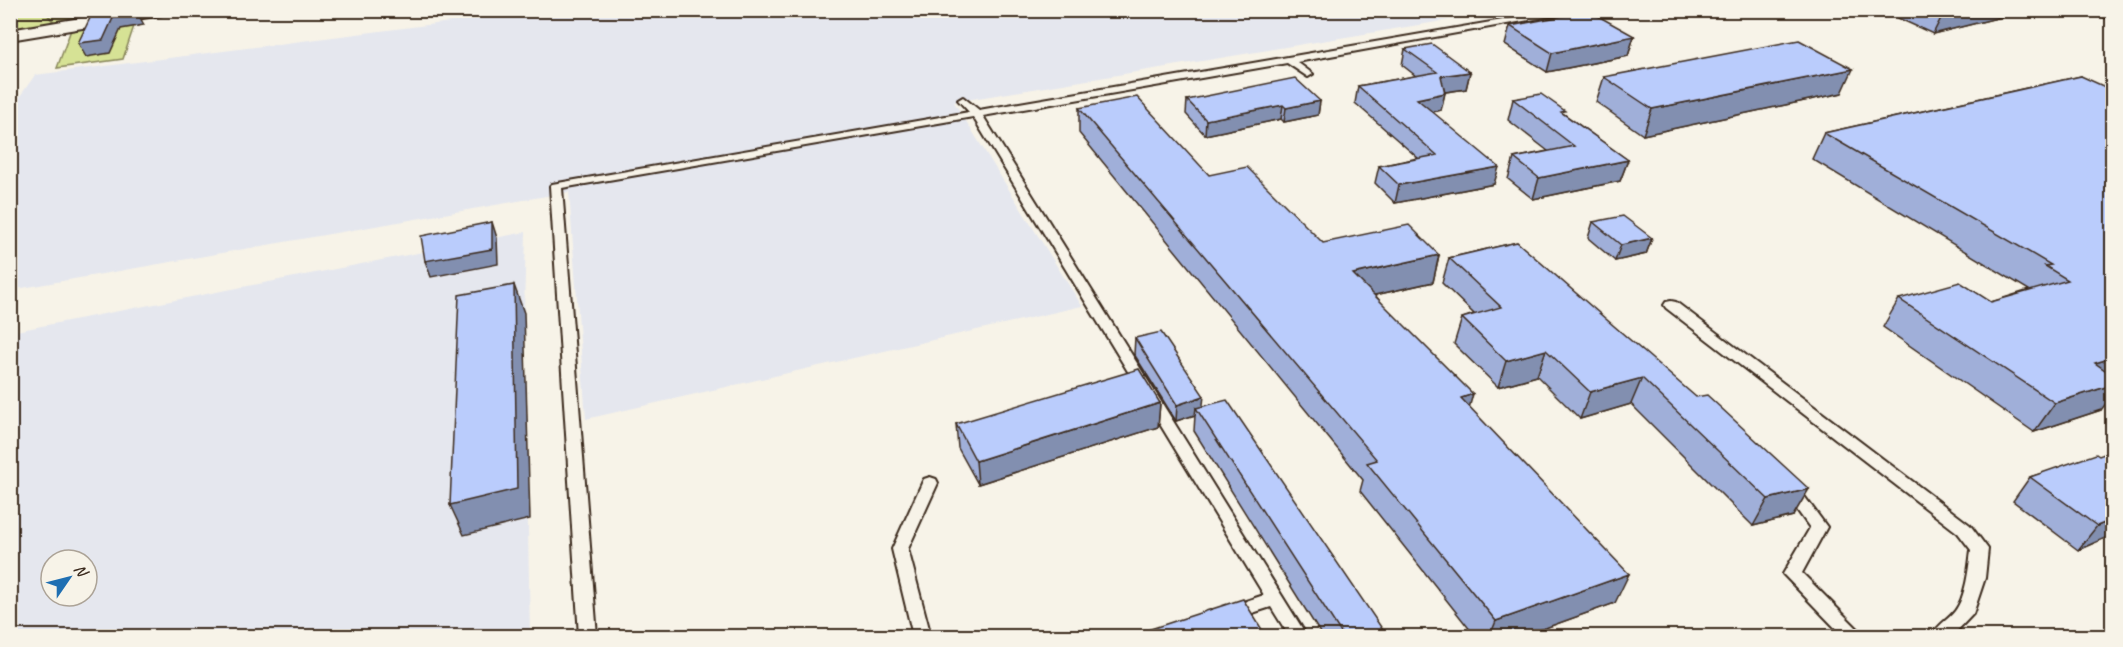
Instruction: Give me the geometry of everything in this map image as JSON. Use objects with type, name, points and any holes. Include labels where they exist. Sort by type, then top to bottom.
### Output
[{"type":"street","points":[[17,34],[161,10]]},
{"type":"lane","points":[[588,636],[556,186],[1580,10]]},
{"type":"lane","points":[[1289,60],[1308,74]]},
{"type":"lane","points":[[963,100],[976,113],[1298,636]]},
{"type":"lane","points":[[1671,305],[1970,535],[1980,549],[1976,578],[1964,614],[1941,636]]},
{"type":"lane","points":[[1783,479],[1819,527],[1792,574],[1854,636]]},
{"type":"lane","points":[[922,636],[900,549],[930,483]]},
{"type":"lane","points":[[1218,618],[1275,599]]},
{"type":"shaded area","points":[[627,11],[1503,11],[954,102],[1082,306],[586,419],[569,192],[11,290],[11,109],[35,75],[490,17]]},
{"type":"shaded area","points":[[526,232],[524,313],[530,636],[11,636],[11,332]]},
{"type":"green space","points":[[11,11],[44,11],[56,25],[11,33]]},
{"type":"green space","points":[[45,11],[129,11],[57,25]]},
{"type":"green space","points":[[137,17],[123,59],[57,68],[72,27]]},
{"type":"building","points":[[115,10],[135,10],[137,12],[114,16],[103,40],[78,43],[92,14]]},
{"type":"building","points":[[1936,10],[1956,10],[1943,14]]},
{"type":"building","points":[[1589,11],[1634,36],[1552,53],[1510,26]]},
{"type":"building","points":[[1799,40],[1853,69],[1652,109],[1604,77]]},
{"type":"building","points":[[1432,44],[1470,72],[1441,76],[1445,93],[1417,99],[1499,167],[1399,185],[1379,166],[1437,155],[1358,86],[1437,72],[1405,49]]},
{"type":"building","points":[[2081,76],[2112,90],[2112,314],[2110,314],[2112,316],[2112,358],[2095,363],[2112,375],[2112,385],[2055,403],[1899,299],[1960,282],[1991,302],[2068,280],[2045,266],[2051,265],[1824,133]]},
{"type":"building","points":[[1295,78],[1320,101],[1286,108],[1283,105],[1206,120],[1187,100]]},
{"type":"building","points":[[1541,94],[1565,111],[1561,112],[1628,160],[1539,178],[1514,158],[1574,146],[1513,99]]},
{"type":"building","points":[[1137,97],[1209,175],[1247,167],[1323,243],[1409,225],[1439,255],[1353,274],[1473,394],[1461,398],[1629,574],[1496,621],[1367,463],[1377,460],[1079,108]]},
{"type":"building","points":[[1623,216],[1652,238],[1621,245],[1593,222]]},
{"type":"building","points":[[492,222],[492,249],[425,261],[421,236]]},
{"type":"building","points":[[1517,242],[1696,397],[1707,395],[1809,489],[1768,499],[1642,378],[1590,392],[1546,350],[1506,361],[1462,318],[1501,307],[1449,258]]},
{"type":"building","points":[[514,285],[517,489],[450,505],[459,295]]},
{"type":"building","points":[[1161,332],[1204,396],[1177,405],[1135,338]]},
{"type":"building","points":[[1139,369],[1160,403],[976,461],[956,424]]},
{"type":"building","points":[[1227,400],[1387,636],[1343,636],[1196,408]]},
{"type":"building","points":[[2112,451],[2112,520],[2097,526],[2030,477],[2096,454],[2099,456]]},
{"type":"building","points":[[1243,599],[1266,636],[1129,636]]},
{"type":"building","points":[[866,632],[867,636],[851,636]]}]
